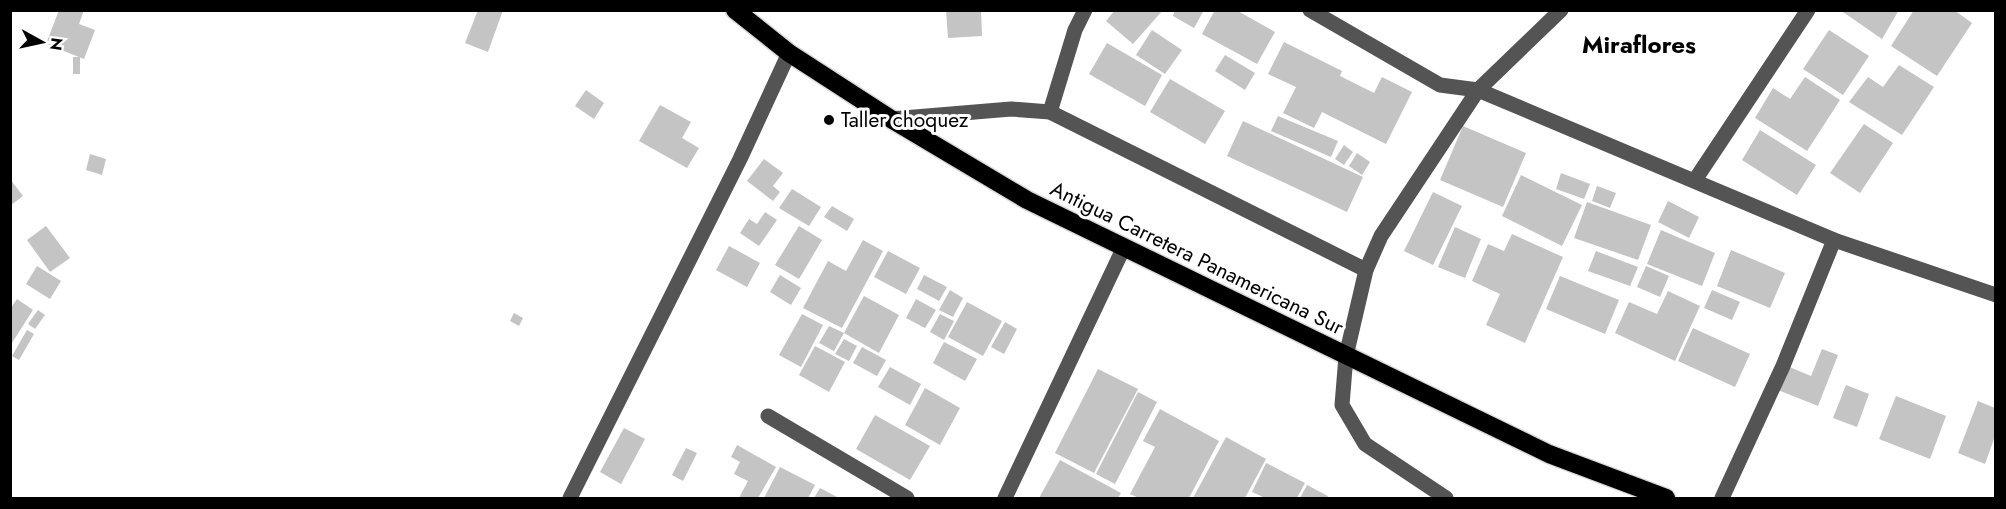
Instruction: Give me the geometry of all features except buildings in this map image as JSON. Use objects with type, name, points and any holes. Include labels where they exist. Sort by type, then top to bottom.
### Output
[{"type":"highway","name":"Antigua Carretera Panamericana Sur","points":[[735,10],[789,54],[891,119],[1027,200],[1549,454],[1666,498]]},
{"type":"street","points":[[1050,112],[1075,30],[1085,10]]},
{"type":"street","points":[[1310,10],[1440,85],[1478,90],[1834,240],[1995,295]]},
{"type":"street","points":[[1446,498],[1365,444],[1342,405],[1346,356],[1366,270],[1381,236],[1478,90],[1561,10]]},
{"type":"street","points":[[1695,180],[1808,10]]},
{"type":"street","points":[[570,498],[740,159],[789,54]]},
{"type":"street","points":[[891,119],[1011,109],[1050,112],[1366,270]]},
{"type":"street","points":[[1722,498],[1783,366],[1834,240]]},
{"type":"street","points":[[1005,498],[1124,247]]},
{"type":"street","points":[[768,416],[907,498]]},
{"type":"place","name":"Taller choquez","points":[[829,120]]},
{"type":"district","name":"Miraflores","points":[[1639,45]]}]
